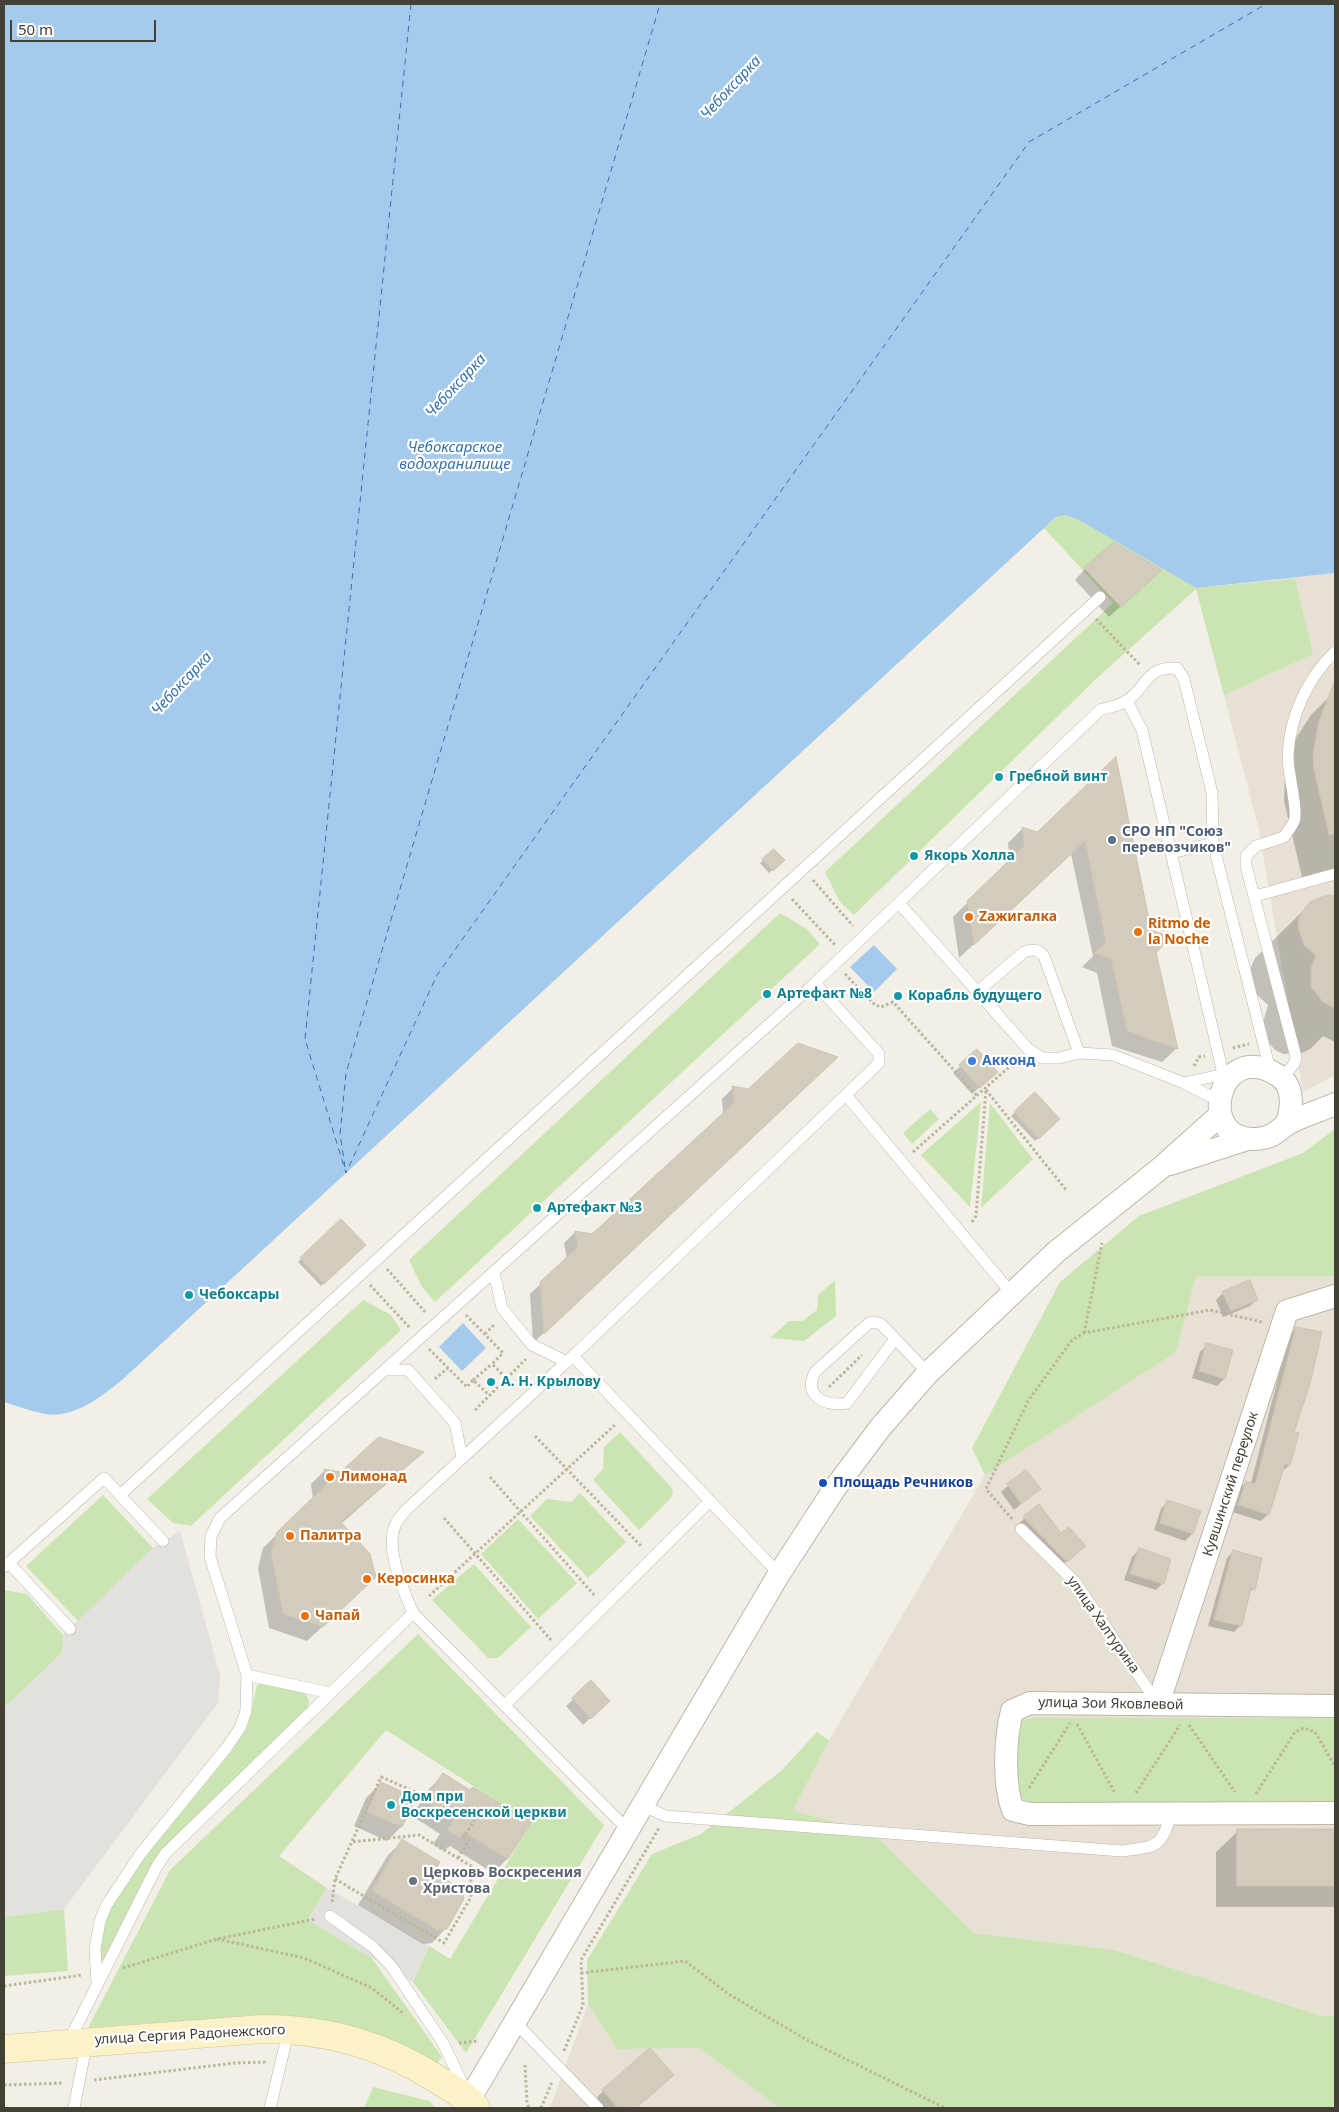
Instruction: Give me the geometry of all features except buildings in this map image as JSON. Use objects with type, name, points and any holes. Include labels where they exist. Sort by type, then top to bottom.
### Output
[{"type":"street","points":[[473,2104],[515,2022],[779,1574],[841,1481],[880,1428],[928,1373],[1056,1252],[1162,1167],[1225,1090],[1256,1067],[1280,1079],[1300,1097],[1335,1102]]},
{"type":"street","points":[[1280,1079],[1291,1103],[1286,1125]]},
{"type":"street","points":[[1225,1090],[1227,1128],[1236,1135],[1247,1139]]},
{"type":"street","points":[[1162,1167],[1247,1139],[1262,1139],[1276,1135],[1286,1125],[1335,1102]]},
{"type":"street","name":"Кувшинский переулок","points":[[1158,1704],[1287,1311],[1335,1296]]},
{"type":"street","name":"улица Зои Яковлевой","points":[[1335,1706],[1030,1703],[1012,1711],[1007,1729],[1008,1796],[1013,1810],[1030,1814],[1335,1813]]},
{"type":"street","name":"улица Сергия Радонежского","points":[[4,2049],[77,2042],[289,2029],[334,2035],[380,2049],[424,2070],[473,2104]]},
{"type":"lane","points":[[120,1495],[1100,597]]},
{"type":"lane","points":[[1280,1079],[1294,1064],[1296,1057],[1256,896],[1246,866],[1246,856],[1256,846],[1284,837],[1296,818],[1288,756],[1293,724],[1302,699],[1321,665],[1335,652]]},
{"type":"lane","points":[[97,1983],[95,1949],[100,1921],[106,1906],[141,1852],[227,1748],[240,1728],[246,1711],[247,1675],[210,1557],[211,1536],[220,1518],[420,1340],[835,964],[1100,710],[1127,701],[1150,675],[1165,668],[1177,668],[1184,679],[1212,793],[1213,843],[1280,1079]]},
{"type":"lane","points":[[1127,701],[1142,730],[1225,1090]]},
{"type":"lane","points":[[1171,853],[1213,843]]},
{"type":"lane","points":[[1256,896],[1335,874]]},
{"type":"lane","points":[[898,904],[1028,1049],[1042,1058],[1059,1058],[1079,1053],[1113,1056],[1184,1083],[1225,1090]]},
{"type":"lane","points":[[977,992],[1024,952],[1039,951],[1044,956],[1079,1053]]},
{"type":"lane","points":[[628,1830],[413,1613],[401,1586],[392,1548],[394,1527],[406,1510],[570,1359],[879,1063],[879,1054],[814,983]]},
{"type":"lane","points":[[1184,1083],[1225,1090]]},
{"type":"lane","points":[[846,1095],[1012,1294]]},
{"type":"lane","points":[[494,1272],[502,1308],[532,1345],[570,1359],[627,1413],[779,1574]]},
{"type":"lane","points":[[895,1339],[847,1403],[834,1405],[825,1403],[812,1390],[810,1380],[815,1372],[869,1323],[875,1322],[881,1324],[928,1373]]},
{"type":"lane","points":[[386,1370],[408,1370],[455,1423],[462,1458]]},
{"type":"lane","points":[[70,1629],[6,1565],[104,1478],[163,1541]]},
{"type":"lane","points":[[505,1705],[709,1502]]},
{"type":"lane","name":"улица Халтурина","points":[[1021,1529],[1076,1583],[1158,1704]]},
{"type":"lane","points":[[74,2108],[79,2082],[77,2042],[97,1983],[156,1868],[166,1854],[413,1613]]},
{"type":"lane","points":[[247,1675],[331,1693]]},
{"type":"lane","points":[[643,1806],[666,1816],[1122,1851],[1154,1846],[1165,1835],[1171,1814]]},
{"type":"lane","points":[[330,1916],[373,1947],[392,1967],[443,2043],[473,2104]]},
{"type":"lane","points":[[515,2022],[598,2108]]},
{"type":"lane","points":[[270,2108],[289,2029]]},
{"type":"path","points":[[1087,609],[1150,675]]},
{"type":"path","points":[[803,869],[847,919]]},
{"type":"path","points":[[782,888],[828,937]]},
{"type":"path","points":[[835,964],[875,1005],[881,1007],[893,1002],[978,1097]]},
{"type":"path","points":[[1228,1049],[1251,1043]]},
{"type":"path","points":[[902,1161],[978,1097],[1028,1049]]},
{"type":"path","points":[[986,1089],[1067,1191]]},
{"type":"path","points":[[964,1236],[976,1216],[986,1089]]},
{"type":"path","points":[[378,1259],[428,1314]]},
{"type":"path","points":[[1084,1333],[1099,1263]]},
{"type":"path","points":[[361,1274],[411,1330]]},
{"type":"path","points":[[420,1340],[467,1387],[503,1353],[457,1306]]},
{"type":"path","points":[[1021,1529],[986,1489],[1028,1401],[1072,1340],[1084,1333],[1210,1310],[1282,1326]]},
{"type":"path","points":[[825,1391],[868,1350]]},
{"type":"path","points":[[475,1410],[528,1356]]},
{"type":"path","points":[[492,1364],[506,1378]]},
{"type":"path","points":[[473,1380],[489,1396]]},
{"type":"path","points":[[429,1596],[627,1413]]},
{"type":"path","points":[[535,1436],[652,1559]]},
{"type":"path","points":[[490,1477],[604,1606]]},
{"type":"path","points":[[444,1518],[560,1651]]},
{"type":"path","points":[[1065,1718],[1074,1718]]},
{"type":"path","points":[[1027,1791],[1074,1718]]},
{"type":"path","points":[[1074,1718],[1116,1794]]},
{"type":"path","points":[[1135,1795],[1184,1718],[1237,1795]]},
{"type":"path","points":[[1255,1795],[1295,1732],[1304,1728],[1315,1732],[1335,1766]]},
{"type":"path","points":[[408,2020],[372,1988],[304,1958],[217,1939],[330,1916],[335,1879],[381,1777],[418,1794]]},
{"type":"path","points":[[458,1858],[470,1840],[464,1837],[478,1814],[466,1806]]},
{"type":"path","points":[[541,2108],[584,2005],[580,1960],[666,1816]]},
{"type":"path","points":[[335,1879],[444,1943],[472,1897],[471,1866],[419,1835],[351,1842]]},
{"type":"path","points":[[581,1973],[684,1960],[730,1995],[807,2040],[945,2108]]},
{"type":"path","points":[[4,2085],[79,2082],[235,2063],[282,2061]]},
{"type":"path","points":[[525,2065],[527,2103],[530,2108]]},
{"type":"shaded area","points":[[1335,573],[1335,1075],[1303,1092],[1259,830],[1196,588]]},
{"type":"shaded area","points":[[1196,1276],[1335,1276],[1335,2016],[1322,2016],[1115,1950],[974,1933],[874,1834],[793,1810],[829,1740],[985,1475],[1175,1352]]},
{"type":"shaded area","points":[[180,1531],[220,1675],[218,1703],[64,1909],[4,1917],[4,1708],[62,1653],[63,1635],[153,1548]]},
{"type":"shaded area","points":[[327,1888],[429,1946],[413,1982],[308,1920]]},
{"type":"shaded area","points":[[588,2004],[617,2049],[699,2048],[780,2108],[550,2108]]},
{"type":"green space","points":[[1061,514],[1077,519],[1196,588],[1295,579],[1313,654],[1224,695],[1196,589],[1096,679],[854,915],[840,902],[825,872],[1113,603],[1044,528]]},
{"type":"green space","points":[[780,913],[807,929],[820,944],[435,1302],[422,1287],[409,1260]]},
{"type":"green space","points":[[981,1102],[970,1207],[921,1155]]},
{"type":"green space","points":[[990,1103],[1033,1159],[981,1208]]},
{"type":"green space","points":[[930,1109],[939,1119],[912,1144],[903,1133]]},
{"type":"green space","points":[[1335,1129],[1335,1276],[1196,1276],[1176,1352],[985,1475],[972,1448],[1060,1282],[1139,1216],[1303,1153]]},
{"type":"green space","points":[[835,1280],[836,1316],[804,1341],[770,1338],[789,1321],[802,1321],[817,1310],[818,1295]]},
{"type":"green space","points":[[363,1300],[391,1315],[401,1330],[191,1526],[173,1523],[147,1499]]},
{"type":"green space","points":[[620,1432],[671,1487],[673,1493],[670,1499],[639,1530],[593,1480],[603,1469],[604,1447]]},
{"type":"green space","points":[[580,1493],[626,1542],[588,1578],[530,1516],[547,1499],[571,1502]]},
{"type":"green space","points":[[103,1495],[153,1548],[78,1621],[26,1566]]},
{"type":"green space","points":[[518,1519],[577,1583],[538,1619],[481,1554]]},
{"type":"green space","points":[[474,1564],[531,1627],[498,1658],[488,1658],[432,1600]]},
{"type":"green space","points":[[4,1590],[27,1594],[63,1635],[62,1653],[4,1708]]},
{"type":"green space","points":[[418,1634],[604,1825],[466,2053],[413,1982],[429,1946],[450,1959],[535,1817],[517,1806],[514,1812],[386,1730],[279,1856],[327,1888],[308,1920],[371,1957],[442,2057],[437,2063],[343,2023],[268,2015],[88,2028],[170,1870]]},
{"type":"green space","points":[[263,1683],[305,1693],[309,1703],[306,1711],[165,1849],[106,1958],[101,1960],[98,1956],[105,1919],[129,1877],[232,1751],[248,1726],[257,1685]]},
{"type":"green space","points":[[1032,1718],[1335,1718],[1335,1803],[1036,1803],[1022,1799],[1016,1771],[1017,1738],[1021,1721]]},
{"type":"green space","points":[[817,1732],[829,1740],[793,1810],[874,1834],[974,1933],[1115,1950],[1322,2016],[1335,2016],[1335,2108],[780,2108],[699,2048],[617,2049],[588,2004],[587,1960],[652,1854],[701,1834],[781,1771]]},
{"type":"green space","points":[[64,1909],[68,1971],[4,1976],[4,1917]]},
{"type":"green space","points":[[373,2087],[430,2101],[435,2108],[364,2108]]},
{"type":"water","name":"Чебоксарское водохранилище","points":[[4,4],[1335,4],[1335,573],[1196,588],[1077,519],[1065,515],[1056,517],[122,1380],[87,1405],[77,1410],[56,1415],[29,1410],[4,1402]]},
{"type":"water","points":[[874,945],[897,969],[874,992],[850,967]]},
{"type":"water","points":[[463,1323],[486,1348],[462,1371],[439,1347]]},
{"type":"ferry route","points":[[411,4],[305,1039],[346,1173],[437,975],[1029,142],[1266,4]]},
{"type":"ferry route","points":[[345,1167],[340,1134],[346,1073],[660,4]]},
{"type":"place","name":"Гребной винт","points":[[999,777]]},
{"type":"place","name":"СРО НП \"Союз перевозчиков\"","points":[[1112,840]]},
{"type":"place","name":"Якорь Холла","points":[[914,856]]},
{"type":"place","name":"Zажигалка","points":[[969,917]]},
{"type":"place","name":"Ritmo de la Noche","points":[[1138,932]]},
{"type":"place","name":"Артефакт №8","points":[[767,994]]},
{"type":"place","name":"Корабль будущего","points":[[898,996]]},
{"type":"place","name":"Акконд","points":[[972,1061]]},
{"type":"place","name":"Артефакт №3","points":[[537,1208]]},
{"type":"place","name":"Чебоксары","points":[[189,1295]]},
{"type":"place","name":"А. Н. Крылову","points":[[491,1382]]},
{"type":"place","name":"Лимонад","points":[[330,1477]]},
{"type":"place","name":"Площадь Речников","points":[[823,1483]]},
{"type":"place","name":"Палитра","points":[[290,1536]]},
{"type":"place","name":"Керосинка","points":[[367,1579]]},
{"type":"place","name":"Чапай","points":[[305,1616]]},
{"type":"place","name":"Дом при Воскресенской церкви","points":[[391,1805]]},
{"type":"place","name":"Церковь Воскресения Христова","points":[[413,1881]]},
{"type":"water label","name":"Чебоксарка","points":[[731,88]]},
{"type":"water label","name":"Чебоксарка","points":[[456,386]]},
{"type":"water label","name":"Чебоксарка","points":[[182,684]]}]
